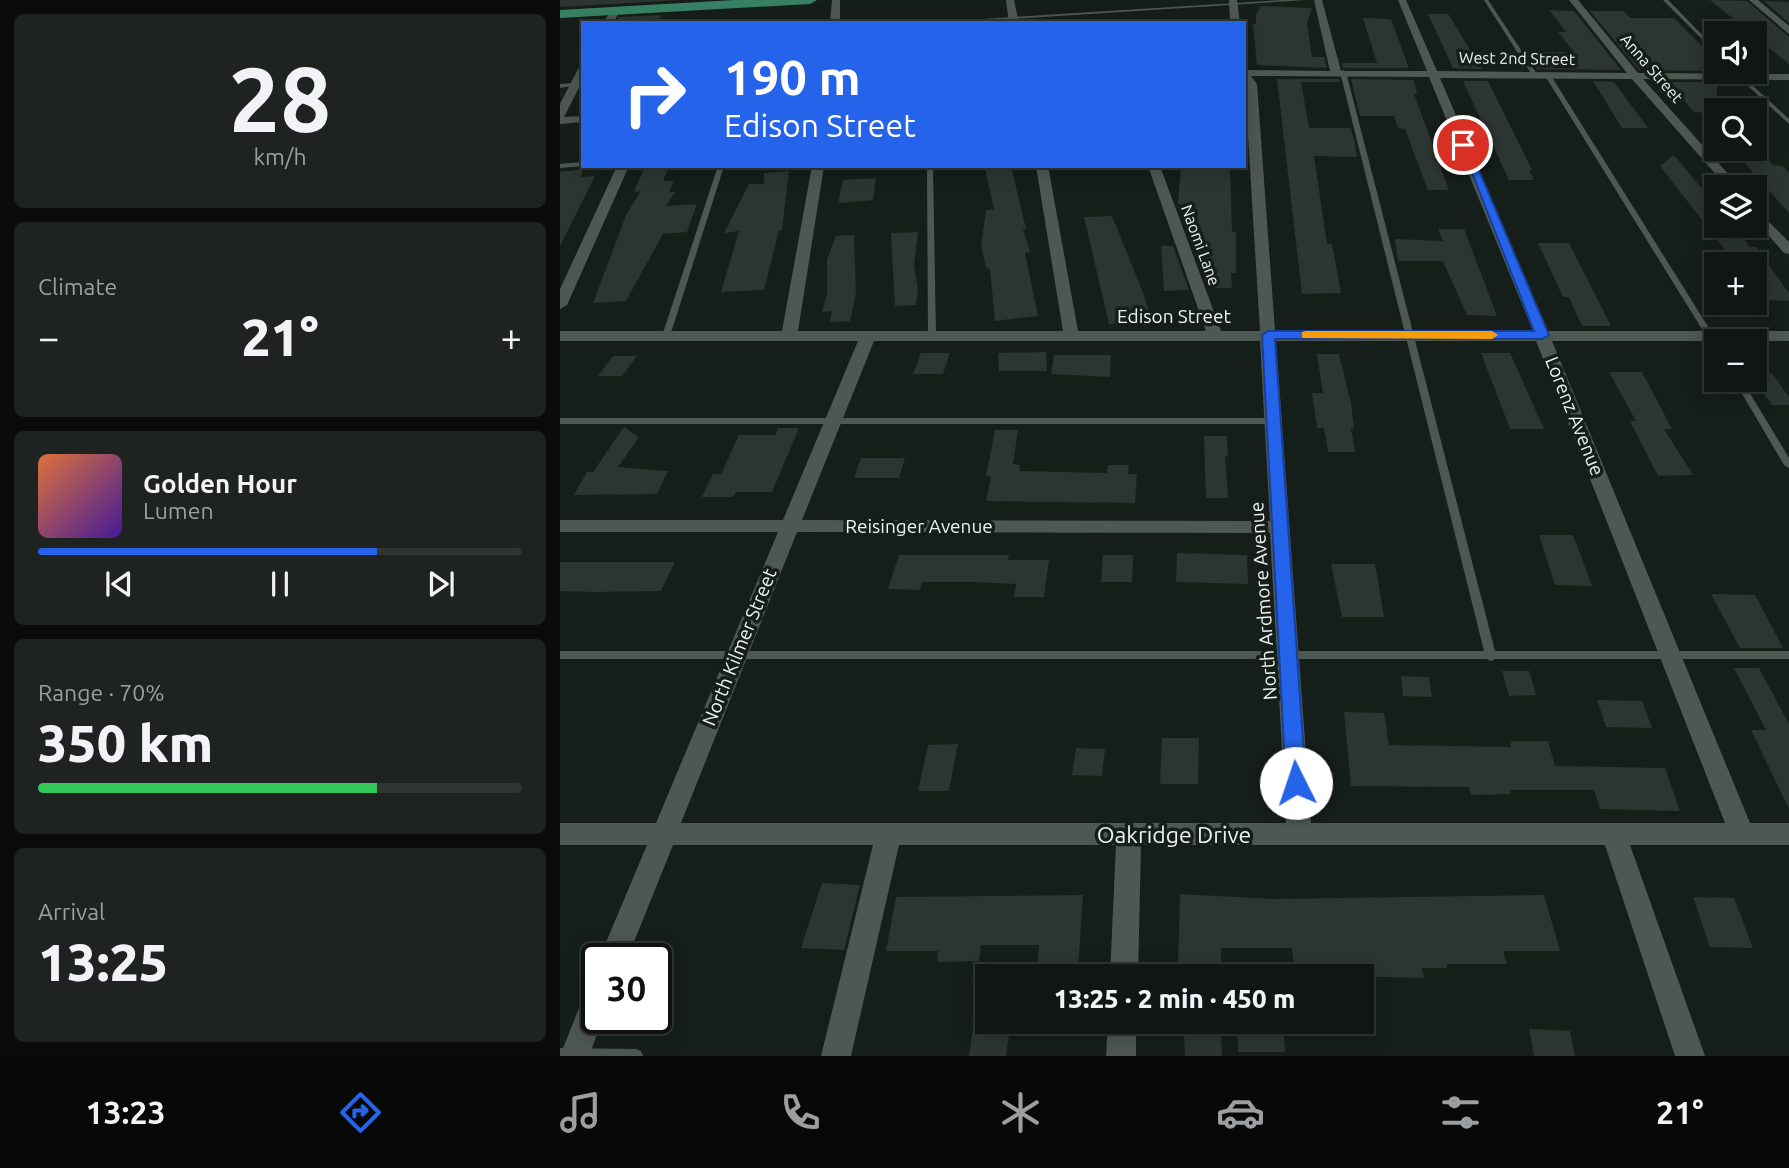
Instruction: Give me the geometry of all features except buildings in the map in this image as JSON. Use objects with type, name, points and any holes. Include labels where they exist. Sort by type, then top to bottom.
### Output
[{"type":"main road","points":[[560,14],[611,17],[692,3],[810,0]]},
{"type":"street","points":[[835,21],[836,0]]},
{"type":"street","points":[[1010,0],[1014,20]]},
{"type":"street","points":[[1318,0],[1339,72]]},
{"type":"street","name":"Lorenz Avenue","points":[[1402,0],[1542,335],[1742,834]]},
{"type":"street","name":"Anna Street","points":[[1573,0],[1634,75],[1723,175]]},
{"type":"street","points":[[1753,0],[1789,31]]},
{"type":"street","points":[[1234,2],[1235,21]]},
{"type":"street","name":"West 2nd Street","points":[[1246,74],[1704,74]]},
{"type":"street","name":"North Ardmore Avenue","points":[[1246,76],[1252,84],[1249,117],[1268,335],[1299,834]]},
{"type":"street","name":"West 2nd Street","points":[[1767,76],[1789,77]]},
{"type":"street","points":[[560,116],[578,83]]},
{"type":"street","points":[[560,121],[581,119]]},
{"type":"street","points":[[560,305],[622,168]]},
{"type":"street","points":[[789,336],[818,168]]},
{"type":"street","points":[[1042,168],[1071,335]]},
{"type":"street","name":"Naomi Lane","points":[[1155,168],[1215,335]]},
{"type":"street","points":[[1767,225],[1789,250]]},
{"type":"street","name":"Edison Street","points":[[560,336],[1542,335],[1704,341]]},
{"type":"street","name":"North Kilmer Street","points":[[619,943],[868,336]]},
{"type":"street","name":"Edison Street","points":[[1767,337],[1789,336]]},
{"type":"street","name":"Reisinger Avenue","points":[[560,526],[1278,527]]},
{"type":"street","points":[[1124,964],[1129,833]]},
{"type":"street","name":"Oakridge Drive","points":[[560,834],[1789,834]]},
{"type":"street","points":[[1614,835],[1690,1056]]},
{"type":"street","points":[[836,1056],[888,836]]},
{"type":"street","points":[[569,1055],[581,1031]]},
{"type":"street","points":[[1121,1056],[1122,1034]]},
{"type":"lane","points":[[984,21],[1234,2],[1304,0]]},
{"type":"lane","points":[[1486,0],[1534,74]]},
{"type":"lane","points":[[1665,0],[1704,40]]},
{"type":"lane","points":[[1339,72],[1491,657]]},
{"type":"lane","points":[[1547,74],[1706,329]]},
{"type":"lane","points":[[560,86],[578,83]]},
{"type":"lane","points":[[1749,84],[1789,122]]},
{"type":"lane","points":[[560,166],[581,164]]},
{"type":"lane","points":[[666,336],[720,168]]},
{"type":"lane","points":[[930,168],[932,336]]},
{"type":"lane","points":[[1745,392],[1789,465]]},
{"type":"lane","points":[[560,421],[1273,421]]},
{"type":"lane","points":[[560,655],[1789,655]]},
{"type":"lane","points":[[569,1055],[635,1056]]},
{"type":"slow traffic","points":[[1306,335],[1492,335]]},
{"type":"route","points":[[1296,783],[1268,335],[1542,335],[1463,145]]}]
